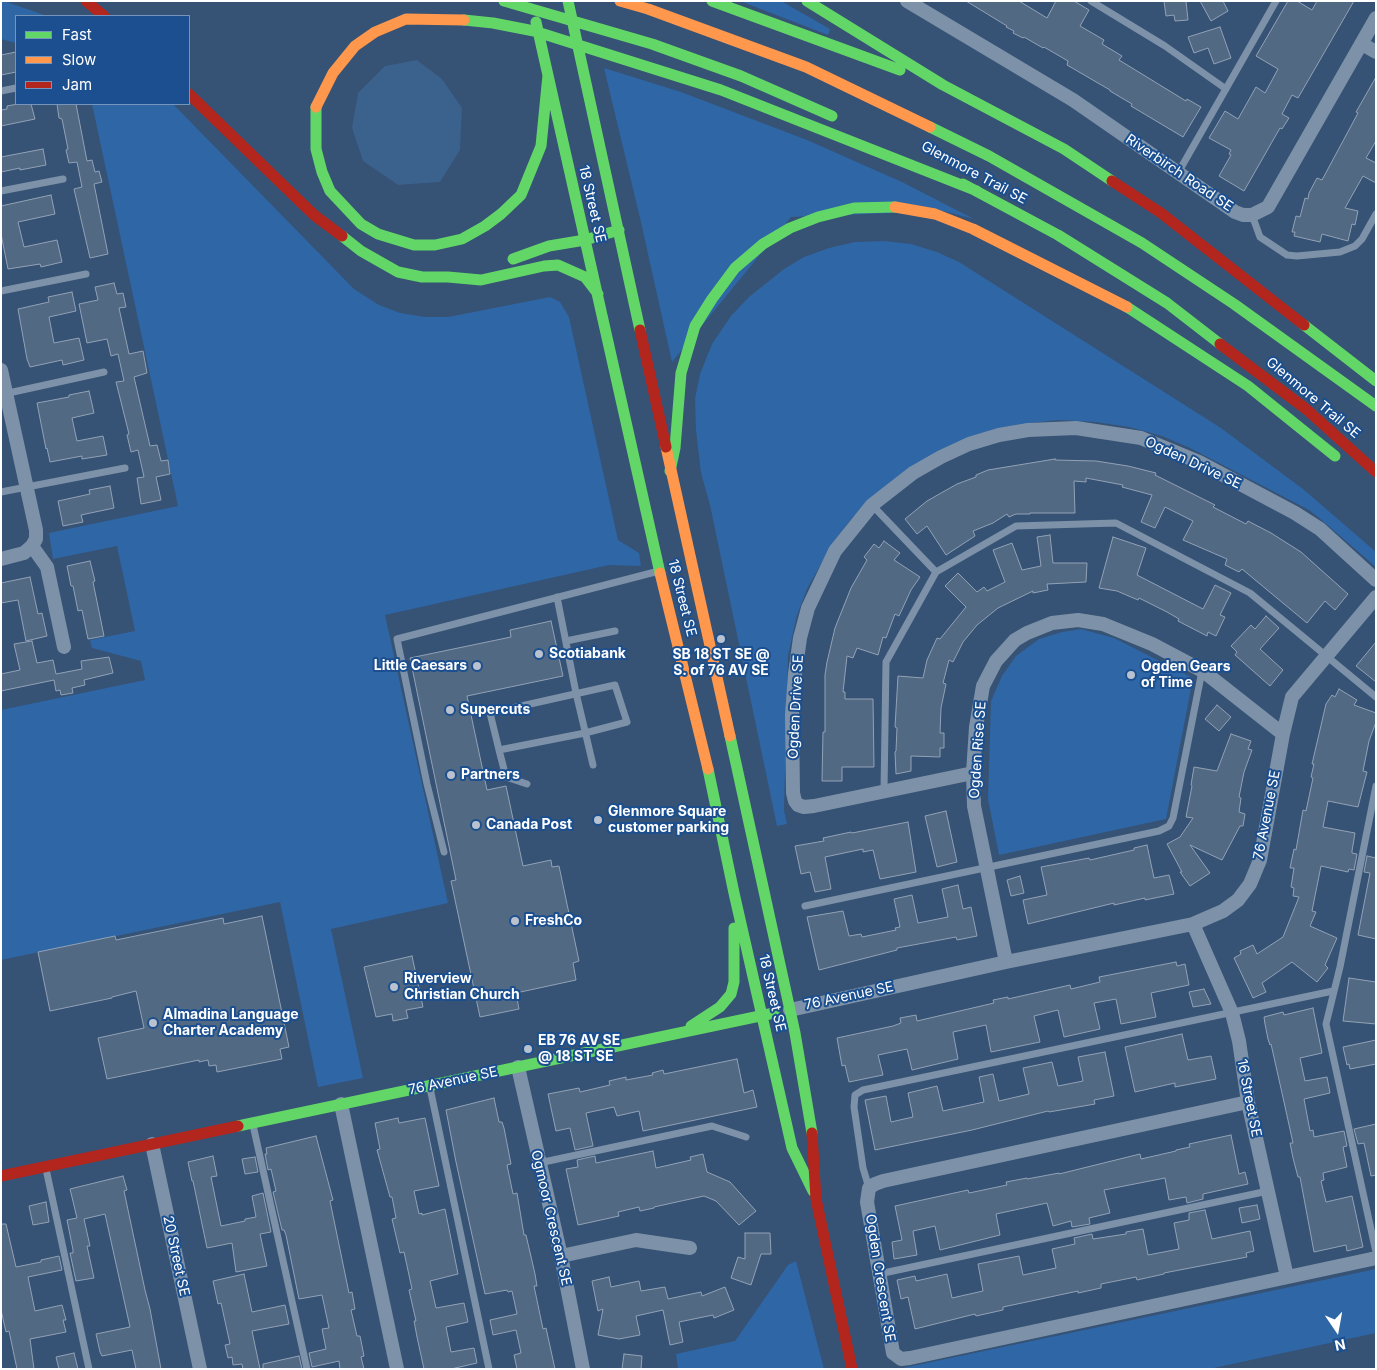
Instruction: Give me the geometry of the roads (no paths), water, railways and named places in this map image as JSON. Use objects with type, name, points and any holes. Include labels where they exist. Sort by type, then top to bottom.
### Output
[{"type":"main road","points":[[86,1],[103,15]]},
{"type":"main road","points":[[504,1],[652,44],[741,76],[845,123]]},
{"type":"main road","name":"18 Street SE","points":[[532,1],[659,571],[701,736],[792,1148],[816,1198]]},
{"type":"main road","name":"18 Street SE","points":[[568,1],[790,1010],[814,1144],[816,1198],[852,1369]]},
{"type":"main road","name":"Glenmore Trail SE","points":[[620,1],[806,67],[989,156],[1142,243],[1234,304],[1376,406]]},
{"type":"main road","points":[[712,1],[867,59],[943,85]]},
{"type":"main road","points":[[807,1],[943,85],[1064,150],[1161,213],[1376,381]]},
{"type":"main road","points":[[548,75],[541,146],[521,195],[485,226],[462,239],[435,245],[414,245],[397,241],[378,234],[361,224],[330,191],[322,172],[316,149],[316,108],[333,73],[354,46],[375,32],[406,19],[448,19],[493,23],[544,34],[721,90],[977,190]]},
{"type":"main road","points":[[190,95],[314,215],[361,251],[398,272],[422,277],[481,280],[544,266],[558,265],[585,277],[598,294]]},
{"type":"main road","name":"Glenmore Trail SE","points":[[870,136],[977,190],[1058,234],[1167,302],[1306,409],[1376,472]]},
{"type":"main road","points":[[670,471],[675,448],[681,374],[695,326],[735,268],[763,244],[790,228],[818,217],[854,208],[895,207],[935,214],[973,230],[1118,301],[1248,386],[1346,465]]},
{"type":"main road","points":[[502,262],[549,246],[585,240],[619,230]]},
{"type":"main road","points":[[448,277],[484,267]]},
{"type":"main road","points":[[680,1033],[720,1008],[731,994],[735,968],[734,892]]},
{"type":"main road","name":"76 Avenue SE","points":[[1,1176],[790,1010]]},
{"type":"street","name":"Riverbirch Road SE","points":[[907,1],[1073,100],[1235,212],[1243,215],[1252,215]]},
{"type":"street","points":[[1252,215],[1268,207],[1376,18]]},
{"type":"street","points":[[1362,44],[1376,52]]},
{"type":"street","points":[[1,370],[4,394],[36,530],[36,539],[32,546],[24,553],[1,559]]},
{"type":"street","name":"Ogden Drive SE","points":[[974,773],[804,807],[798,805],[793,793],[792,715],[795,674],[800,638],[808,608],[835,551],[872,505],[913,473],[941,457],[970,444],[999,435],[1028,430],[1076,428],[1141,438],[1199,462],[1295,513],[1320,529],[1376,580]]},
{"type":"street","points":[[32,546],[47,568],[64,648]]},
{"type":"street","name":"76 Avenue SE","points":[[790,1010],[1006,962],[1193,924],[1223,911],[1238,900],[1250,884],[1260,860],[1283,734],[1292,698],[1376,596]]},
{"type":"street","name":"Ogden Rise SE","points":[[1006,962],[974,806],[974,773],[976,727],[983,686],[989,673],[1005,650],[1015,640],[1040,626],[1052,623],[1078,620],[1103,624],[1152,644],[1203,671],[1283,734]]},
{"type":"street","name":"16 Street SE","points":[[1193,924],[1232,1013],[1248,1102],[1287,1277]]},
{"type":"street","name":"Ogmoor Crescent SE","points":[[518,1067],[561,1256],[583,1369]]},
{"type":"street","points":[[869,1188],[883,1181],[1248,1102]]},
{"type":"street","points":[[341,1104],[397,1369]]},
{"type":"street","name":"20 Street SE","points":[[152,1144],[200,1369]]},
{"type":"street","name":"Ogden Crescent SE","points":[[869,1188],[867,1202],[891,1347],[893,1353],[901,1359],[1287,1277]]},
{"type":"street","points":[[561,1256],[636,1240],[690,1248]]},
{"type":"street","points":[[1287,1277],[1376,1258]]},
{"type":"lane","points":[[1091,1],[1165,46],[1226,89]]},
{"type":"lane","points":[[1178,173],[1276,1]]},
{"type":"lane","points":[[1,91],[15,88]]},
{"type":"lane","points":[[1,191],[63,179]]},
{"type":"lane","points":[[1252,215],[1260,237],[1287,255],[1297,256],[1340,252],[1355,246],[1362,239],[1376,214]]},
{"type":"lane","points":[[1,292],[86,274]]},
{"type":"lane","points":[[4,394],[104,372]]},
{"type":"lane","points":[[1,492],[125,468]]},
{"type":"lane","points":[[872,505],[936,572]]},
{"type":"lane","points":[[884,791],[886,662],[936,572],[1016,526],[1116,523],[1250,593],[1376,697]]},
{"type":"lane","points":[[444,852],[427,784],[398,639],[659,571]]},
{"type":"lane","points":[[557,597],[593,766]]},
{"type":"lane","points":[[566,640],[615,631]]},
{"type":"lane","points":[[805,906],[1159,831],[1169,826],[1173,818],[1203,671]]},
{"type":"lane","points":[[499,750],[585,733],[627,722],[615,685],[490,713],[499,750],[506,777],[527,784]]},
{"type":"lane","points":[[1376,786],[1340,967],[1326,1024],[1376,1252]]},
{"type":"lane","points":[[869,1188],[863,1168],[854,1107],[855,1095],[863,1090],[1333,991]]},
{"type":"lane","points":[[429,1086],[489,1369]]},
{"type":"lane","points":[[253,1123],[307,1369]]},
{"type":"lane","points":[[539,1163],[712,1126],[746,1137]]},
{"type":"lane","points":[[45,1166],[89,1369]]},
{"type":"lane","points":[[879,1274],[1268,1191]]},
{"type":"place","name":"SB 18 ST SE @ S. of 76 AV SE","points":[[721,639]]},
{"type":"place","name":"Scotiabank","points":[[539,654]]},
{"type":"place","name":"Little Caesars","points":[[477,666]]},
{"type":"place","name":"Ogden Gears of Time","points":[[1131,675]]},
{"type":"place","name":"Supercuts","points":[[450,710]]},
{"type":"place","name":"Partners","points":[[451,775]]},
{"type":"place","name":"Glenmore Square customer parking","points":[[598,820]]},
{"type":"place","name":"Canada Post","points":[[476,825]]},
{"type":"place","name":"FreshCo","points":[[515,921]]},
{"type":"place","name":"Riverview Christian Church","points":[[394,987]]},
{"type":"place","name":"Almadina Language Charter Academy","points":[[153,1023]]},
{"type":"place","name":"EB 76 AV SE @ 18 ST SE","points":[[528,1049]]}]
